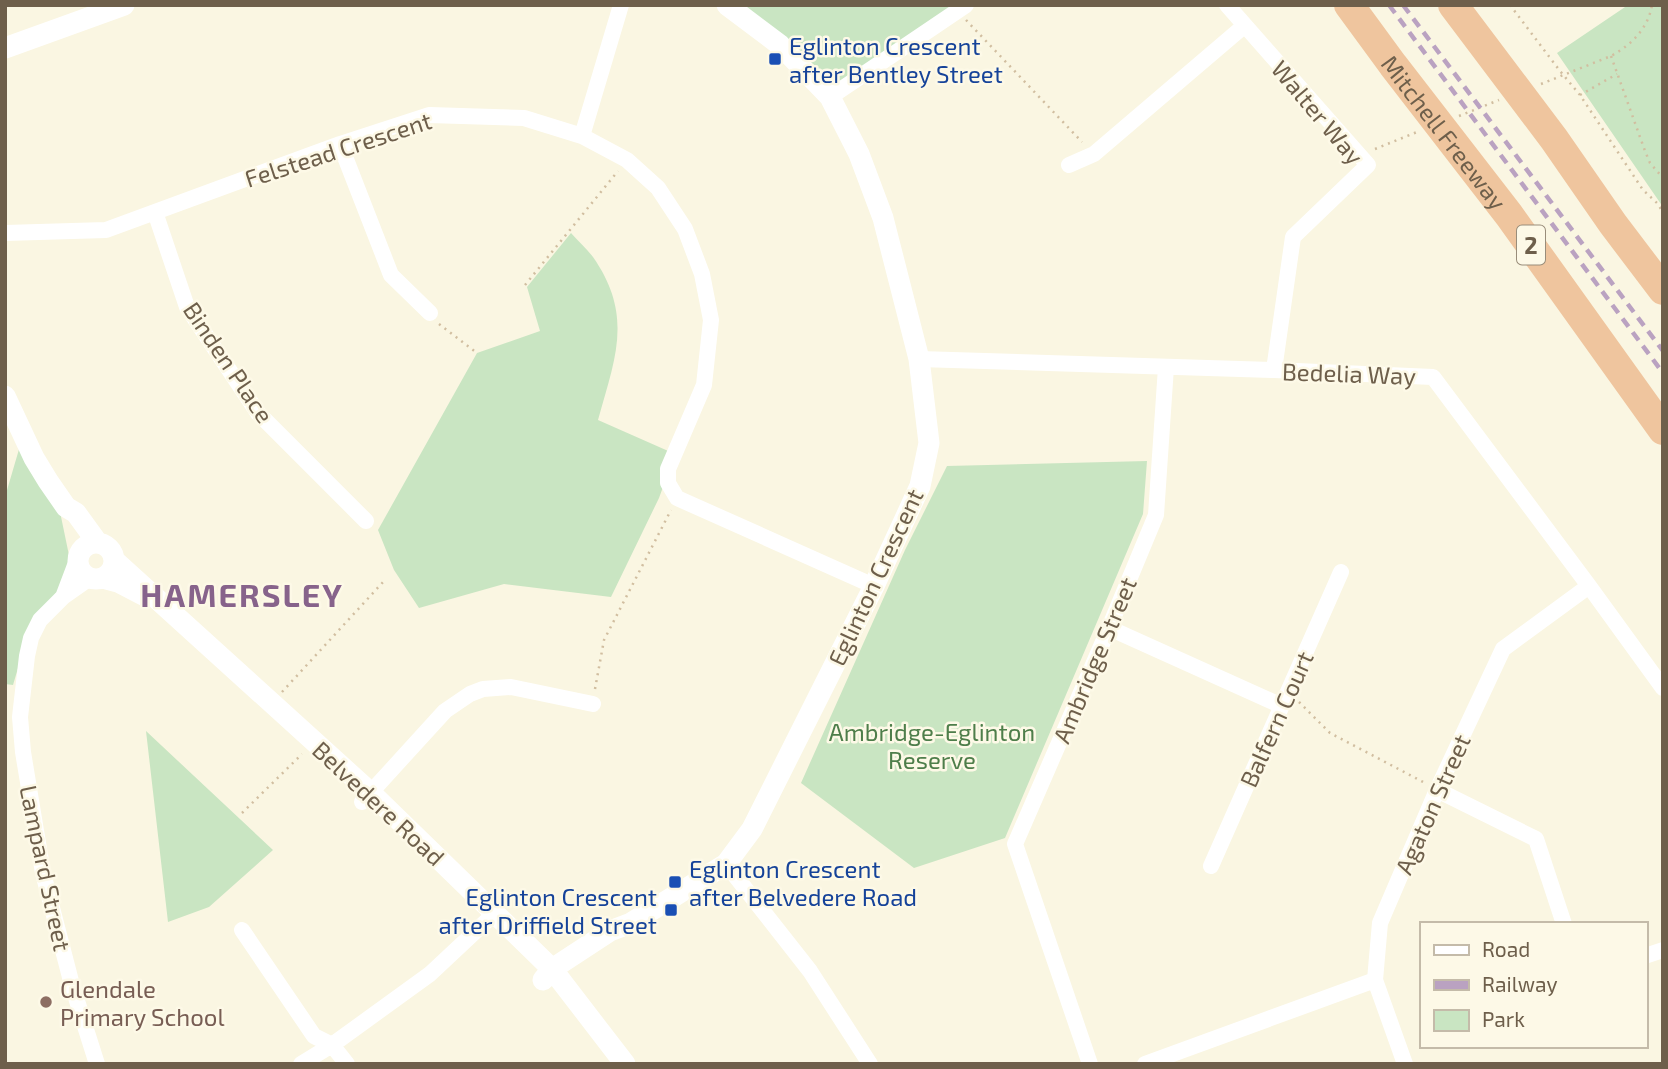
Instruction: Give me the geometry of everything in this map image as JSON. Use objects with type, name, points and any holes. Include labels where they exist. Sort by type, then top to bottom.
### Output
[{"type":"highway","points":[[1339,5],[1393,65]]},
{"type":"highway","name":"Mitchell Freeway","points":[[1349,5],[1509,215],[1663,430]]},
{"type":"highway","points":[[1453,5],[1663,290]]},
{"type":"street","points":[[5,49],[124,5]]},
{"type":"street","points":[[582,136],[621,5]]},
{"type":"street","name":"Eglinton Crescent","points":[[552,980],[610,931],[631,923],[726,864],[752,828],[874,586],[920,486],[929,443],[919,359],[883,218],[859,154],[830,97],[780,45],[727,5]]},
{"type":"street","name":"Walter Way","points":[[1227,5],[1368,165],[1293,237],[1274,370]]},
{"type":"street","points":[[830,97],[962,8]]},
{"type":"street","points":[[1069,165],[1094,155],[1244,26]]},
{"type":"street","name":"Felstead Crescent","points":[[5,233],[106,230],[340,144],[429,115],[524,118],[582,136],[627,160],[658,188],[685,229],[702,274],[711,320],[704,385],[668,469],[668,483],[677,498]]},
{"type":"street","points":[[340,144],[391,275],[430,313]]},
{"type":"street","name":"Binden Place","points":[[155,212],[187,307],[258,413],[366,521]]},
{"type":"street","name":"Bedelia Way","points":[[919,359],[1433,377],[1663,688]]},
{"type":"street","name":"Ambridge Street","points":[[1090,1064],[1015,844],[1156,515],[1166,367]]},
{"type":"street","points":[[5,396],[34,458],[66,507],[76,513],[84,552],[79,569],[84,575],[102,572],[113,553],[103,544],[84,552]]},
{"type":"street","points":[[677,498],[874,586]]},
{"type":"street","name":"Lampard Street","points":[[63,597],[84,552]]},
{"type":"street","name":"Belvedere Road","points":[[102,572],[127,570],[271,704],[552,980],[625,1064]]},
{"type":"street","name":"Lampard Street","points":[[97,1064],[72,985],[43,873],[20,717],[31,638],[40,620],[63,597],[102,572]]},
{"type":"street","name":"Belvedere Road","points":[[102,572],[141,594],[306,750],[366,798]]},
{"type":"street","name":"Balfern Court","points":[[1211,866],[1341,572]]},
{"type":"street","name":"Agaton Street","points":[[1405,1064],[1375,980],[1380,923],[1437,790],[1503,649],[1589,586]]},
{"type":"street","points":[[1109,628],[1285,699]]},
{"type":"street","points":[[366,798],[446,711],[470,694],[511,687],[593,704]]},
{"type":"street","points":[[1437,790],[1536,839],[1563,922]]},
{"type":"street","points":[[726,864],[810,971],[870,1064]]},
{"type":"street","points":[[301,1064],[332,1045],[430,974],[490,918]]},
{"type":"street","points":[[242,930],[314,1036],[332,1045],[346,1064]]},
{"type":"street","name":"Belvedere Road","points":[[552,980],[608,1064]]},
{"type":"street","points":[[1145,1064],[1375,980]]},
{"type":"path","points":[[1510,5],[1580,95],[1643,190],[1657,202],[1663,212]]},
{"type":"path","points":[[1531,88],[1611,56],[1646,26],[1652,5]]},
{"type":"path","points":[[962,8],[1094,155]]},
{"type":"path","points":[[1611,56],[1644,152],[1663,178]]},
{"type":"path","points":[[1580,95],[1617,74]]},
{"type":"path","points":[[1455,118],[1506,98]]},
{"type":"path","points":[[1378,148],[1416,132]]},
{"type":"path","points":[[526,285],[627,160]]},
{"type":"path","points":[[430,313],[442,327],[477,354]]},
{"type":"path","points":[[593,704],[604,640],[677,498]]},
{"type":"path","points":[[271,704],[384,581]]},
{"type":"path","points":[[1285,699],[1330,733],[1437,790]]},
{"type":"path","points":[[242,813],[306,750]]},
{"type":"green space","points":[[736,5],[966,5],[830,97]]},
{"type":"green space","points":[[1628,5],[1663,5],[1663,207],[1557,53]]},
{"type":"green space","points":[[571,233],[593,257],[606,278],[617,318],[615,357],[598,420],[675,454],[659,498],[611,597],[504,584],[419,608],[394,570],[378,530],[477,353],[540,331],[527,287]]},
{"type":"green space","points":[[22,439],[59,507],[70,560],[64,583],[31,624],[13,685],[5,684],[5,497]]},
{"type":"green space","name":"Ambridge-Eglinton Reserve","points":[[1147,461],[1143,514],[1005,838],[914,868],[801,783],[905,550],[947,466]]},
{"type":"green space","points":[[146,731],[273,850],[209,907],[168,922]]},
{"type":"railway","points":[[1389,5],[1663,373]]},
{"type":"railway","points":[[1403,5],[1663,351]]},
{"type":"place","name":"Eglinton Crescent after Bentley Street","points":[[775,59]]},
{"type":"place","name":"Eglinton Crescent after Belvedere Road","points":[[675,882]]},
{"type":"place","name":"Eglinton Crescent after Driffield Street","points":[[671,910]]},
{"type":"place","name":"Glendale Primary School","points":[[46,1002]]},
{"type":"district","name":"HAMERSLEY","points":[[242,594]]}]
